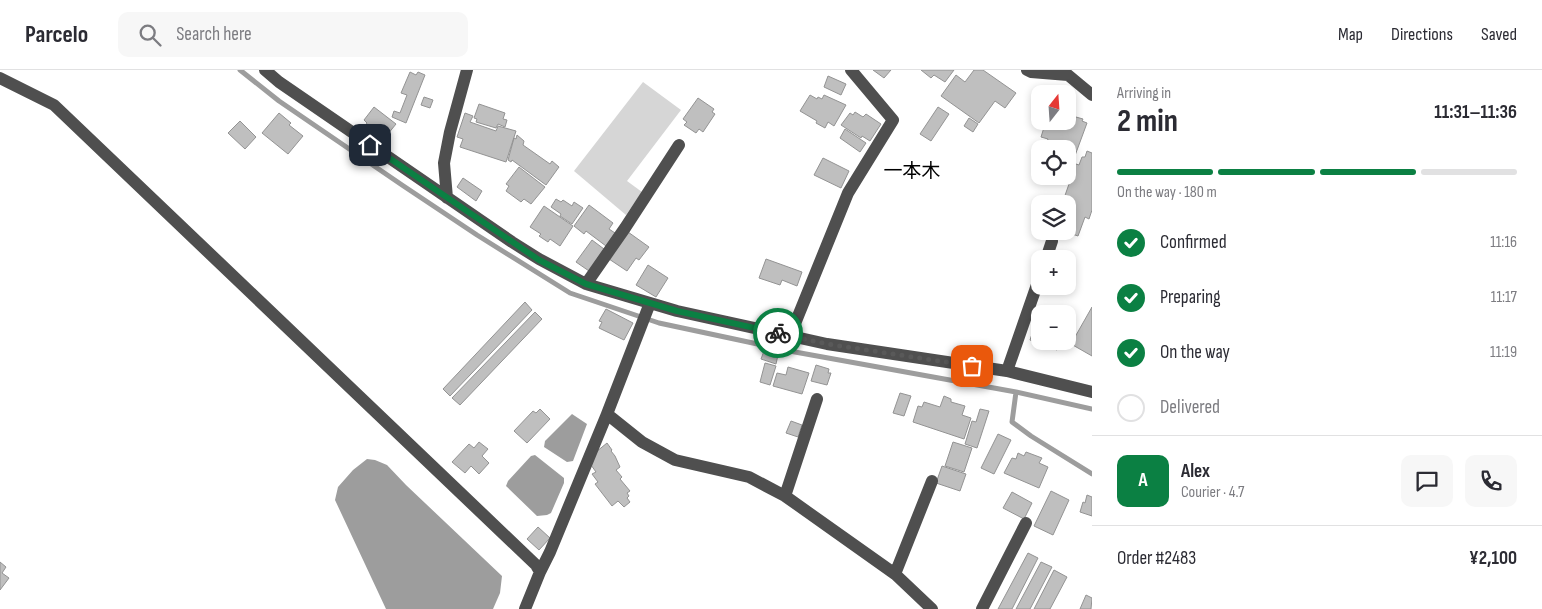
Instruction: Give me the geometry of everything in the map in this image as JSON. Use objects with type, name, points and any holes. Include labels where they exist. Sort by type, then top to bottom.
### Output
[{"type":"street","points":[[265,70],[278,82],[539,260],[586,284],[677,311],[827,344],[1007,371],[1092,392]]},
{"type":"street","points":[[447,198],[444,163],[450,132],[467,70]]},
{"type":"street","points":[[790,336],[848,193],[893,120],[851,70]]},
{"type":"street","points":[[1027,70],[1031,72],[1068,75],[1092,95]]},
{"type":"street","points":[[0,78],[54,105],[536,565],[540,572]]},
{"type":"street","points":[[586,284],[679,145]]},
{"type":"street","points":[[1049,250],[1052,241]]},
{"type":"street","points":[[1007,371],[1033,295]]},
{"type":"street","points":[[525,609],[607,414],[650,303]]},
{"type":"street","points":[[785,496],[817,399]]},
{"type":"street","points":[[607,414],[642,442],[675,460],[749,477],[785,496],[895,574],[932,609]]},
{"type":"street","points":[[895,574],[932,480]]},
{"type":"street","points":[[982,609],[1026,523]]},
{"type":"shaded area","points":[[643,82],[681,110],[627,181],[642,192],[626,215],[574,171]]},
{"type":"shaded area","points":[[572,414],[587,424],[573,461],[567,462],[544,447],[545,441]]},
{"type":"shaded area","points":[[535,455],[564,478],[564,483],[551,513],[547,515],[537,516],[506,486],[508,481],[531,456]]},
{"type":"shaded area","points":[[367,459],[387,465],[502,576],[500,593],[493,609],[386,609],[335,500],[338,487],[353,470]]},
{"type":"building","points":[[873,70],[891,70],[884,78]]},
{"type":"building","points":[[921,70],[954,70],[945,82],[934,75],[931,78]]},
{"type":"building","points":[[974,70],[983,70],[1016,93],[1005,108],[995,101],[979,123],[941,96],[956,75],[965,82]]},
{"type":"building","points":[[410,72],[416,75],[418,72],[425,75],[406,123],[392,117],[394,111],[400,113],[407,95],[401,93]]},
{"type":"building","points":[[828,76],[846,84],[841,95],[824,87]]},
{"type":"building","points":[[810,95],[817,99],[818,97],[822,99],[824,95],[846,105],[834,126],[828,122],[825,128],[800,111]]},
{"type":"building","points":[[424,97],[433,100],[430,108],[421,105]]},
{"type":"building","points":[[698,98],[714,109],[712,112],[715,114],[703,132],[699,129],[696,133],[684,125],[687,122],[683,119]]},
{"type":"building","points":[[479,104],[505,113],[503,119],[507,120],[505,127],[498,124],[496,128],[476,122],[477,119],[474,118]]},
{"type":"building","points":[[374,107],[396,124],[383,140],[365,126],[367,123],[364,120]]},
{"type":"building","points":[[938,107],[949,114],[931,141],[920,134]]},
{"type":"building","points":[[855,112],[863,117],[866,114],[881,124],[870,141],[862,136],[861,138],[841,125],[850,113],[853,115]]},
{"type":"building","points":[[279,113],[291,123],[289,125],[303,136],[288,154],[262,133]]},
{"type":"building","points":[[465,113],[473,116],[470,122],[496,131],[498,126],[516,131],[506,162],[460,147],[463,139],[457,137]]},
{"type":"building","points":[[1076,117],[1083,119],[1082,121],[1087,123],[1076,153],[1076,140],[1048,140],[1041,137],[1043,130],[1076,130]]},
{"type":"building","points":[[969,118],[978,124],[973,132],[964,126]]},
{"type":"building","points":[[240,121],[256,137],[245,149],[228,133]]},
{"type":"building","points":[[845,129],[866,143],[860,152],[840,138]]},
{"type":"building","points":[[517,135],[524,141],[523,145],[550,164],[552,161],[559,167],[546,185],[512,160],[511,162],[508,160],[514,138],[516,139]]},
{"type":"building","points":[[1087,151],[1092,153],[1092,210],[1089,219],[1085,217],[1078,236],[1076,235],[1076,195],[1065,195],[1069,185],[1076,185],[1076,164],[1079,165],[1082,157],[1085,157]]},
{"type":"building","points":[[823,158],[849,171],[841,188],[814,175]]},
{"type":"building","points":[[519,167],[545,187],[531,204],[524,199],[521,202],[506,191],[509,186],[506,184]]},
{"type":"building","points":[[463,178],[482,191],[476,201],[457,187]]},
{"type":"building","points":[[556,199],[561,202],[563,200],[572,206],[574,202],[583,208],[572,224],[551,207]]},
{"type":"building","points":[[589,205],[613,223],[609,229],[615,233],[606,246],[586,231],[584,234],[574,226]]},
{"type":"building","points":[[544,206],[573,226],[560,246],[550,239],[548,242],[539,236],[541,234],[530,227]]},
{"type":"building","points":[[628,232],[649,247],[639,260],[636,258],[627,271],[609,259]]},
{"type":"building","points":[[592,240],[604,249],[589,271],[576,262]]},
{"type":"building","points":[[766,259],[802,272],[797,286],[782,280],[780,285],[759,278]]},
{"type":"building","points":[[648,265],[668,278],[656,297],[636,285]]},
{"type":"building","points":[[525,302],[532,310],[450,396],[443,389]]},
{"type":"building","points":[[1092,307],[1092,356],[1076,347],[1076,335]]},
{"type":"building","points":[[606,309],[633,323],[624,340],[599,328],[602,322],[599,321]]},
{"type":"building","points":[[535,312],[542,319],[460,405],[452,398]]},
{"type":"building","points":[[764,351],[778,355],[776,364],[761,359]]},
{"type":"building","points":[[765,363],[776,366],[770,385],[760,382]]},
{"type":"building","points":[[816,365],[829,369],[828,373],[831,373],[827,385],[811,381]]},
{"type":"building","points":[[788,367],[809,373],[802,394],[773,386],[777,373],[786,375]]},
{"type":"building","points":[[900,393],[911,396],[904,416],[893,413]]},
{"type":"building","points":[[944,396],[951,399],[951,402],[965,406],[962,415],[971,418],[964,439],[913,422],[918,406],[922,407],[924,402],[940,407]]},
{"type":"building","points":[[540,409],[550,419],[527,443],[514,431],[533,411],[536,413]]},
{"type":"building","points":[[980,409],[989,411],[977,448],[965,444],[972,421],[976,422]]},
{"type":"building","points":[[791,421],[802,425],[798,437],[786,433]]},
{"type":"building","points":[[998,434],[1011,440],[994,474],[981,468]]},
{"type":"building","points":[[479,442],[488,449],[482,456],[489,463],[479,474],[471,466],[465,473],[452,462],[469,444],[474,448]]},
{"type":"building","points":[[953,442],[972,448],[964,472],[945,466]]},
{"type":"building","points":[[607,443],[620,467],[616,470],[622,477],[620,479],[630,491],[627,493],[629,496],[627,498],[630,502],[624,507],[618,501],[612,506],[595,484],[598,482],[592,474],[596,472],[591,465],[596,452]]},
{"type":"building","points":[[1026,452],[1042,458],[1039,463],[1048,467],[1039,488],[1004,473],[1012,458],[1016,459],[1018,453],[1024,456]]},
{"type":"building","points":[[942,466],[966,474],[960,491],[936,483]]},
{"type":"building","points":[[1051,491],[1069,500],[1053,535],[1034,526]]},
{"type":"building","points":[[1012,492],[1032,503],[1024,519],[1003,508]]},
{"type":"building","points":[[1087,495],[1092,497],[1092,516],[1080,512]]},
{"type":"building","points":[[538,527],[550,538],[539,550],[527,539]]},
{"type":"building","points":[[1028,553],[1038,558],[1012,609],[998,609]]},
{"type":"building","points":[[0,562],[6,567],[2,573],[9,578],[0,590]]},
{"type":"building","points":[[1041,562],[1052,567],[1030,609],[1016,609]]},
{"type":"building","points":[[1054,570],[1067,577],[1050,609],[1034,609]]},
{"type":"building","points":[[1086,595],[1092,598],[1091,609],[1080,609]]},
{"type":"waterway","points":[[240,70],[279,101],[402,185],[477,235],[570,293],[659,323],[795,352],[1016,392],[1092,409]]},
{"type":"waterway","points":[[1016,392],[1012,422],[1092,474]]},
{"type":"way so far","points":[[778,333],[827,344],[972,366]]},
{"type":"district","name":"一本木","points":[[912,171]]},
{"type":"route","points":[[370,145],[539,260],[586,284],[677,311],[778,333]]}]
